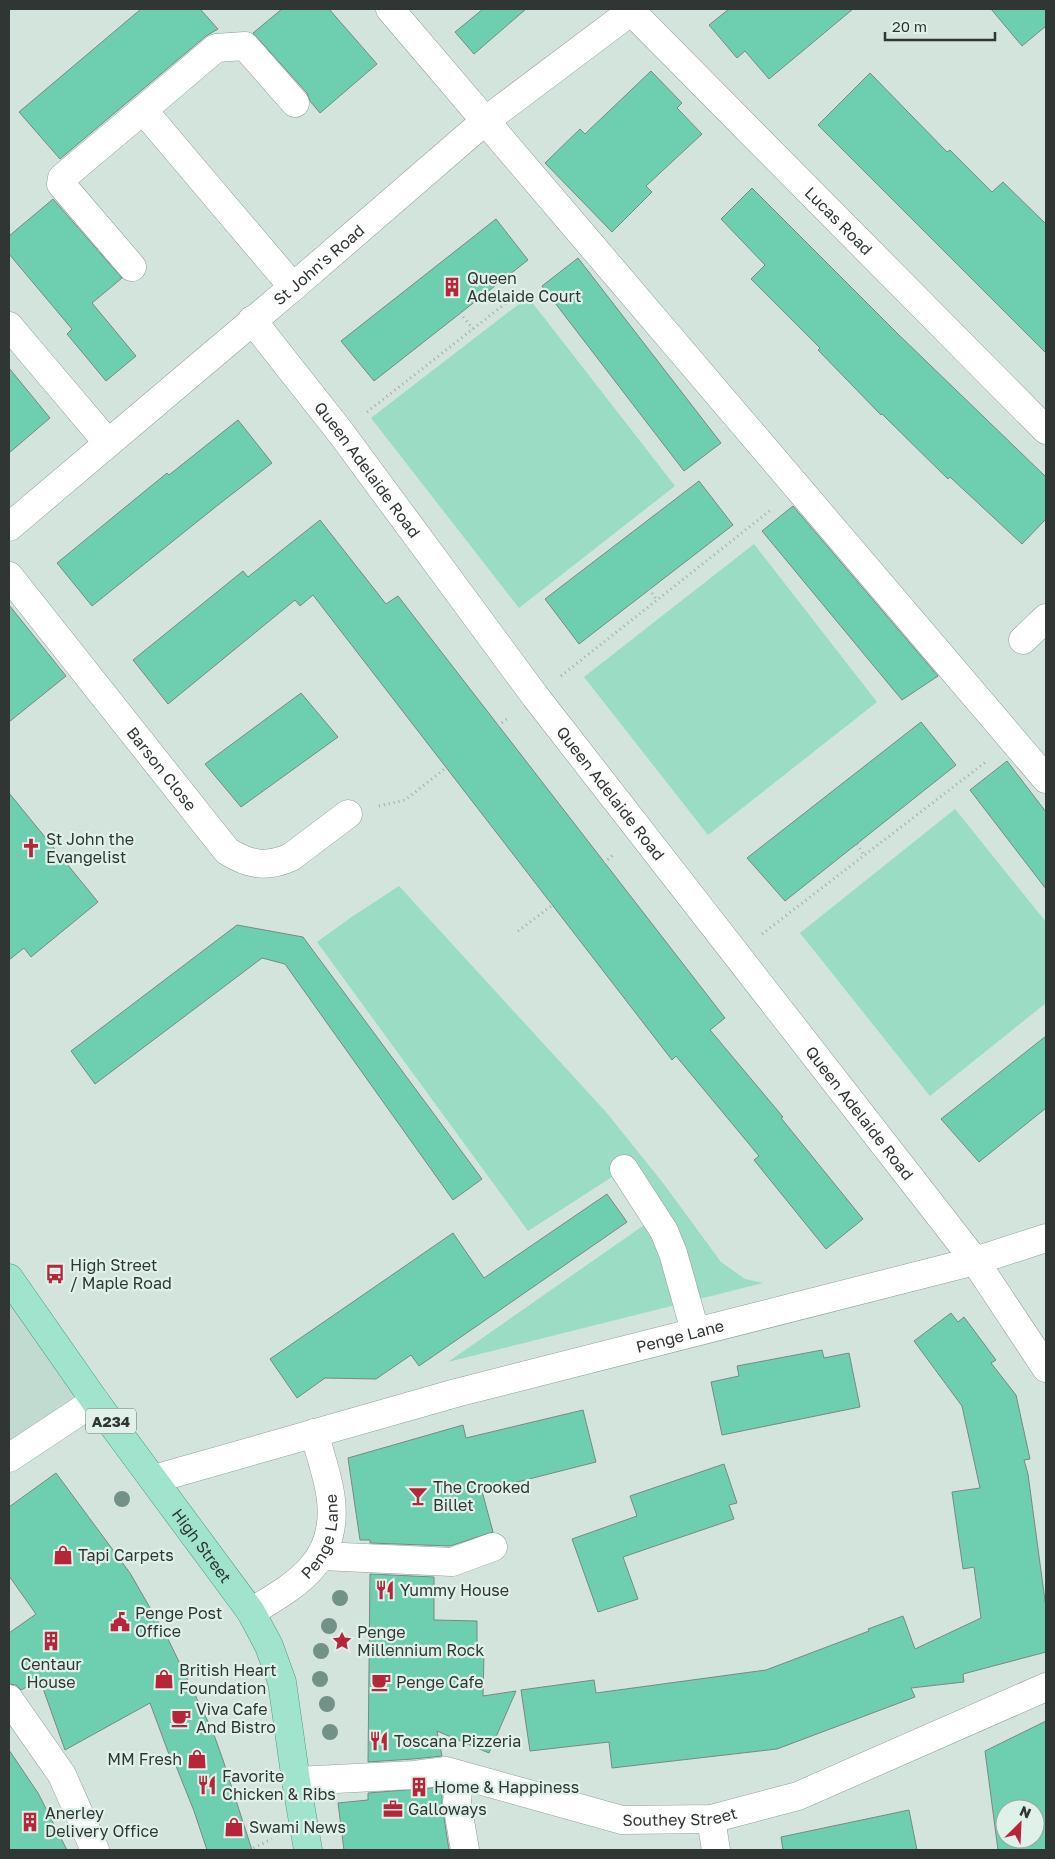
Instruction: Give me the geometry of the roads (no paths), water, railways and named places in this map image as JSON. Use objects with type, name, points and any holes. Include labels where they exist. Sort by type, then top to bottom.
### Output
[{"type":"main road","name":"High Street","points":[[9,1278],[95,1400],[251,1612],[269,1646],[282,1682],[308,1850]]},
{"type":"street","points":[[390,9],[1046,779]]},
{"type":"street","name":"St John's Road","points":[[9,527],[252,320],[294,287],[485,121],[631,10]]},
{"type":"street","name":"Lucas Road","points":[[631,10],[1046,430]]},
{"type":"street","points":[[132,268],[61,184],[62,178],[216,48],[245,46],[295,104]]},
{"type":"street","points":[[143,110],[294,287]]},
{"type":"street","name":"Queen Adelaide Road","points":[[252,320],[340,433],[535,696],[975,1261],[1046,1368]]},
{"type":"street","points":[[9,326],[108,443]]},
{"type":"street","name":"Barson Close","points":[[9,576],[227,851],[242,861],[257,864],[281,862],[291,857],[348,814]]},
{"type":"street","points":[[1023,640],[1046,618]]},
{"type":"street","points":[[624,1169],[664,1231],[673,1252],[695,1332]]},
{"type":"street","name":"Penge Lane","points":[[154,1479],[456,1393],[975,1261],[1046,1238]]},
{"type":"street","points":[[9,1458],[95,1400]]},
{"type":"street","name":"Penge Lane","points":[[251,1612],[286,1591],[307,1575],[321,1556],[331,1529],[331,1500],[314,1433]]},
{"type":"street","points":[[321,1556],[452,1562],[493,1547]]},
{"type":"street","name":"Southey Street","points":[[296,1781],[414,1775],[446,1771],[622,1820],[712,1819],[798,1796],[1046,1687]]},
{"type":"street","points":[[9,1698],[62,1775],[96,1850]]},
{"type":"street","points":[[459,1775],[457,1803],[465,1850]]},
{"type":"street","points":[[712,1819],[716,1850]]},
{"type":"place","name":"Queen Adelaide Court","points":[[452,287]]},
{"type":"place","name":"St John the Evangelist","points":[[31,848]]},
{"type":"place","name":"High Street / Maple Road","points":[[55,1274]]},
{"type":"place","name":"The Crooked Billet","points":[[418,1496]]},
{"type":"place","name":"Tapi Carpets","points":[[63,1555]]},
{"type":"place","name":"Yummy House","points":[[385,1590]]},
{"type":"place","name":"Penge Post Office","points":[[120,1622]]},
{"type":"place","name":"Centaur House","points":[[51,1641]]},
{"type":"place","name":"Penge Millennium Rock","points":[[342,1641]]},
{"type":"place","name":"British Heart Foundation","points":[[164,1679]]},
{"type":"place","name":"Penge Cafe","points":[[381,1682]]},
{"type":"place","name":"Viva Cafe And Bistro","points":[[181,1718]]},
{"type":"place","name":"Toscana Pizzeria","points":[[379,1741]]},
{"type":"place","name":"MM Fresh","points":[[197,1759]]},
{"type":"place","name":"Favorite Chicken & Ribs","points":[[207,1785]]},
{"type":"place","name":"Home & Happiness","points":[[419,1787]]},
{"type":"place","name":"Galloways","points":[[393,1809]]},
{"type":"place","name":"Anerley Delivery Office","points":[[30,1822]]},
{"type":"place","name":"Swami News","points":[[234,1827]]}]
